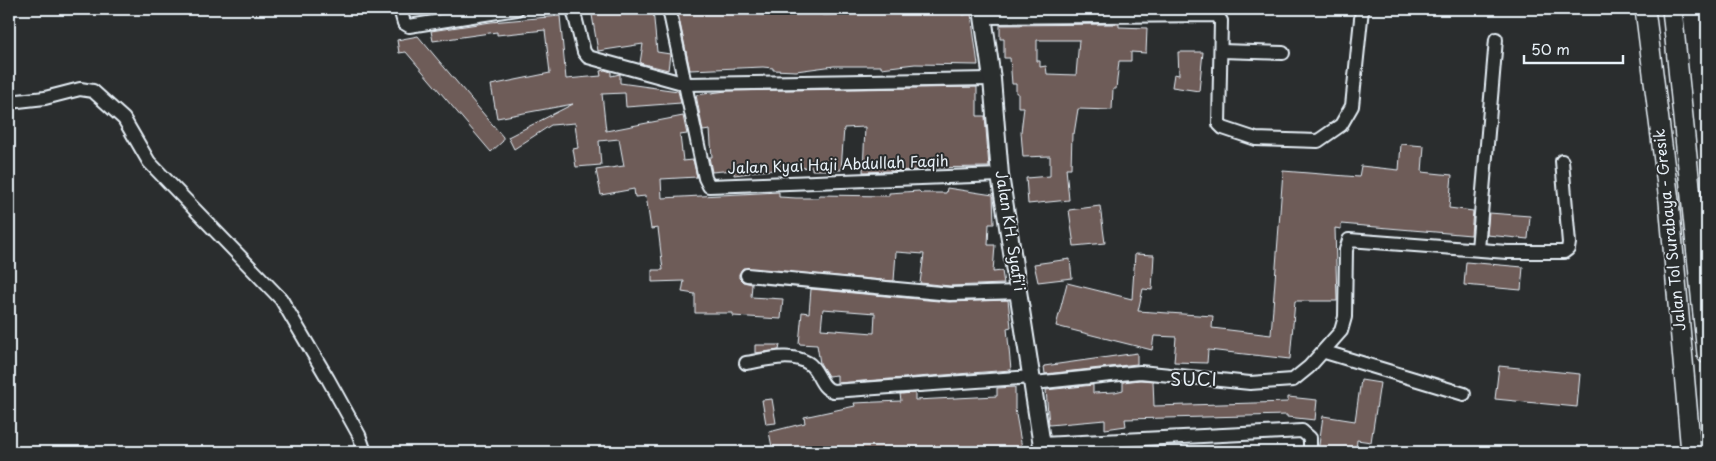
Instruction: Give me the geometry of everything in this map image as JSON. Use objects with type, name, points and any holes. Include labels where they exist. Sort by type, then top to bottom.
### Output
[{"type":"highway","name":"Jalan Tol Surabaya - Gresik","points":[[1645,9],[1668,201],[1691,452]]},
{"type":"highway","name":"Jalan Tol Surabaya - Gresik","points":[[1672,9],[1707,354]]},
{"type":"main road","name":"Jalan KH. Syafi'i","points":[[983,13],[992,79],[1000,175],[1020,292],[1042,448]]},
{"type":"street","points":[[400,9],[404,22],[409,26],[517,9]]},
{"type":"street","points":[[573,9],[586,55],[686,84],[992,79]]},
{"type":"street","name":"Jalan Kyai Haji Abdullah Faqih","points":[[669,9],[705,178],[709,186],[1000,175]]},
{"type":"street","points":[[983,13],[1214,14],[1221,21],[1219,124],[1223,128],[1256,139],[1318,140],[1341,125],[1352,106],[1362,9]]},
{"type":"street","points":[[1478,249],[1496,39]]},
{"type":"street","points":[[1221,51],[1282,53]]},
{"type":"street","points":[[9,102],[45,98],[80,88],[93,91],[124,120],[149,162],[281,300],[359,435],[365,452]]},
{"type":"street","points":[[746,362],[797,358],[813,367],[825,387],[833,391],[1140,372],[1250,382],[1293,380],[1310,368],[1341,331],[1344,317],[1346,250],[1349,240],[1478,249],[1564,252],[1568,249],[1562,161]]},
{"type":"street","points":[[747,275],[950,294],[1020,292]]},
{"type":"street","points":[[1324,352],[1464,394]]},
{"type":"street","points":[[1042,448],[1302,431],[1310,438],[1310,452]]},
{"type":"building","points":[[591,9],[653,9],[657,52],[670,54],[668,70],[640,63],[643,44],[598,51]]},
{"type":"building","points":[[677,9],[822,9],[822,15],[827,15],[846,14],[846,9],[963,9],[963,15],[971,14],[978,65],[915,64],[881,68],[881,66],[834,66],[796,71],[773,70],[773,68],[763,67],[690,70]]},
{"type":"building","points":[[560,16],[566,79],[601,76],[600,71],[605,70],[611,72],[611,76],[620,74],[620,83],[678,91],[681,103],[626,107],[625,93],[602,94],[606,131],[683,116],[687,134],[680,135],[683,161],[693,160],[697,177],[661,179],[662,198],[779,192],[779,197],[796,198],[819,198],[819,195],[889,196],[889,193],[919,191],[921,193],[946,193],[947,188],[993,195],[994,224],[989,224],[988,245],[995,245],[993,272],[1002,271],[1004,284],[950,286],[920,283],[924,254],[896,252],[894,281],[743,268],[739,278],[743,282],[752,284],[751,297],[783,299],[781,319],[733,316],[733,313],[695,313],[695,294],[682,292],[684,281],[652,282],[652,270],[663,270],[658,228],[651,229],[646,196],[635,197],[634,189],[601,195],[596,170],[624,166],[619,139],[599,141],[601,165],[576,167],[573,149],[578,148],[575,123],[551,125],[514,149],[508,137],[573,104],[497,118],[491,85],[550,73],[545,30],[497,35],[497,32],[433,41],[431,31],[491,22]]},
{"type":"building","points":[[1119,24],[1119,27],[1147,28],[1146,53],[1131,52],[1131,61],[1119,61],[1116,89],[1113,89],[1112,110],[1078,109],[1074,134],[1072,134],[1071,168],[1066,168],[1069,200],[1028,204],[1026,178],[1050,176],[1050,156],[1023,157],[1021,132],[1024,107],[1018,107],[1018,93],[1016,93],[1016,84],[1012,84],[1010,58],[1004,58],[1004,39],[1000,39],[1000,25]],"holes":[[[1037,40],[1079,40],[1076,75],[1047,74],[1046,66],[1040,67],[1040,61],[1037,61]]]},
{"type":"building","points":[[418,36],[503,137],[503,141],[491,152],[406,52],[399,53],[397,40]]},
{"type":"building","points":[[1178,52],[1203,52],[1199,91],[1172,87],[1174,74],[1179,75]]},
{"type":"building","points":[[977,87],[977,116],[985,116],[989,167],[918,168],[918,170],[863,172],[865,127],[844,128],[841,170],[812,170],[812,167],[734,175],[734,170],[712,172],[709,157],[712,157],[710,130],[703,131],[696,95],[726,91]]},
{"type":"building","points":[[1401,144],[1424,146],[1422,172],[1452,175],[1449,208],[1473,211],[1471,235],[1341,224],[1341,229],[1335,228],[1337,301],[1295,301],[1290,359],[1208,350],[1207,363],[1174,362],[1176,337],[1154,336],[1152,350],[1056,326],[1067,283],[1132,299],[1135,254],[1154,255],[1152,290],[1143,289],[1138,311],[1213,316],[1212,328],[1271,335],[1283,171],[1359,177],[1361,166],[1399,170]]},
{"type":"building","points":[[1100,206],[1105,243],[1074,246],[1069,210]]},
{"type":"building","points":[[1489,213],[1530,216],[1528,239],[1487,235]]},
{"type":"building","points":[[1070,259],[1072,278],[1038,282],[1034,264]]},
{"type":"building","points":[[1466,262],[1523,267],[1521,290],[1464,285]]},
{"type":"building","points":[[811,289],[949,302],[1008,300],[1011,327],[1007,328],[1011,370],[837,383],[837,375],[828,376],[820,363],[817,345],[799,344],[802,312],[809,313]],"holes":[[[823,309],[875,313],[874,333],[821,329]]]},
{"type":"building","points":[[755,345],[780,345],[779,350],[755,353]]},
{"type":"building","points":[[1137,353],[1137,364],[1045,374],[1044,366]]},
{"type":"building","points":[[1499,366],[1580,374],[1577,407],[1495,399]]},
{"type":"building","points":[[1361,380],[1380,383],[1371,442],[1357,440],[1356,452],[1318,452],[1323,416],[1355,421]]},
{"type":"building","points":[[1153,381],[1154,406],[1288,402],[1288,397],[1317,400],[1315,420],[1287,417],[1287,415],[1125,419],[1126,426],[1105,429],[1105,420],[1049,425],[1046,390],[1093,385],[1093,393],[1115,392],[1123,390],[1123,382]]},
{"type":"building","points":[[1015,387],[1015,409],[1022,448],[988,452],[975,450],[925,452],[925,449],[904,452],[824,452],[823,448],[813,451],[811,446],[791,452],[773,452],[769,432],[805,423],[804,417],[855,406],[854,403],[901,401],[900,394],[915,393],[915,400],[997,396],[997,388]]},
{"type":"building","points":[[772,399],[776,423],[766,424],[762,400]]},
{"type":"district","name":"SUCI","points":[[1194,380]]}]
